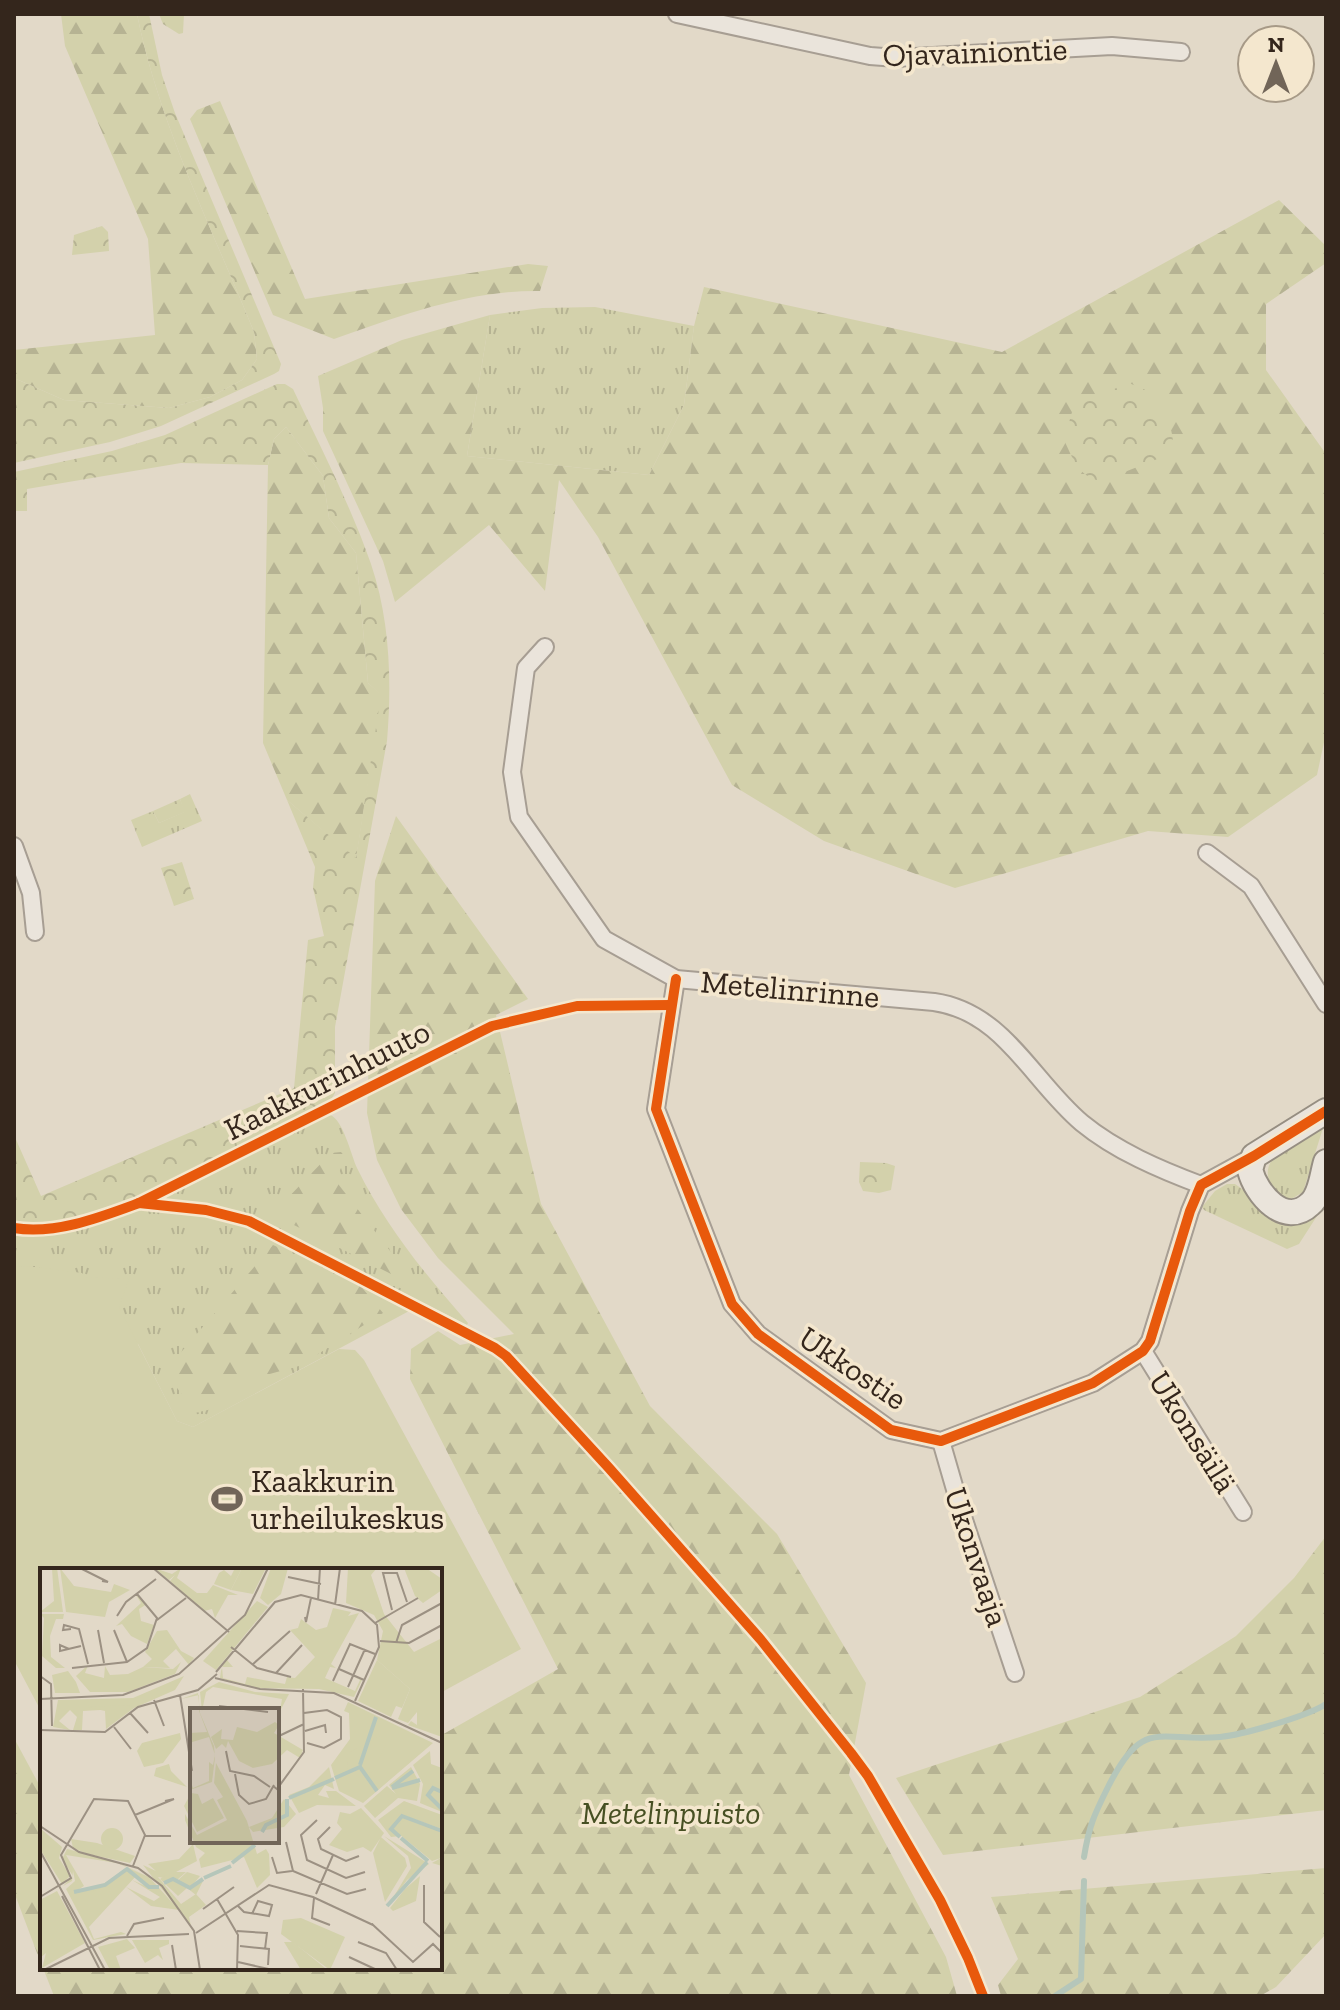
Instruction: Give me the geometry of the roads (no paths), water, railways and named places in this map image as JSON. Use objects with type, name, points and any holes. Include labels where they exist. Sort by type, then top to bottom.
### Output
[{"type":"street","name":"Ojavainiontie","points":[[677,14],[724,19],[870,56],[897,58],[1112,46],[1181,52]]},
{"type":"street","name":"Metelinrinne","points":[[545,647],[526,668],[512,772],[519,817],[604,939],[676,979],[934,1002],[970,1011],[991,1025],[1065,1106],[1096,1134],[1117,1147],[1201,1185]]},
{"type":"street","points":[[14,846],[31,893],[35,932]]},
{"type":"street","points":[[1207,853],[1251,886],[1326,1004]]},
{"type":"street","name":"Ukkostie","points":[[676,979],[656,1109],[732,1304],[758,1334],[891,1430],[941,1441]]},
{"type":"street","points":[[941,1441],[1093,1383],[1143,1351],[1150,1341],[1201,1185],[1326,1111]]},
{"type":"street","points":[[1254,1156],[1250,1170],[1264,1198],[1282,1210],[1294,1212],[1302,1210],[1314,1200],[1326,1162]]},
{"type":"street","name":"Ukonsäilä","points":[[1143,1351],[1243,1512]]},
{"type":"street","name":"Ukonvaaja","points":[[941,1441],[1015,1673]]},
{"type":"waterway","points":[[1084,1857],[1093,1821],[1108,1787],[1131,1750],[1142,1742],[1166,1737],[1230,1736],[1290,1719],[1326,1704]]},
{"type":"waterway","points":[[1055,1996],[1081,1979],[1084,1881]]},
{"type":"place","name":"Kaakkurin urheilukeskus","points":[[227,1499]]},
{"type":"park label","name":"Metelinpuisto","points":[[671,1813]]}]
